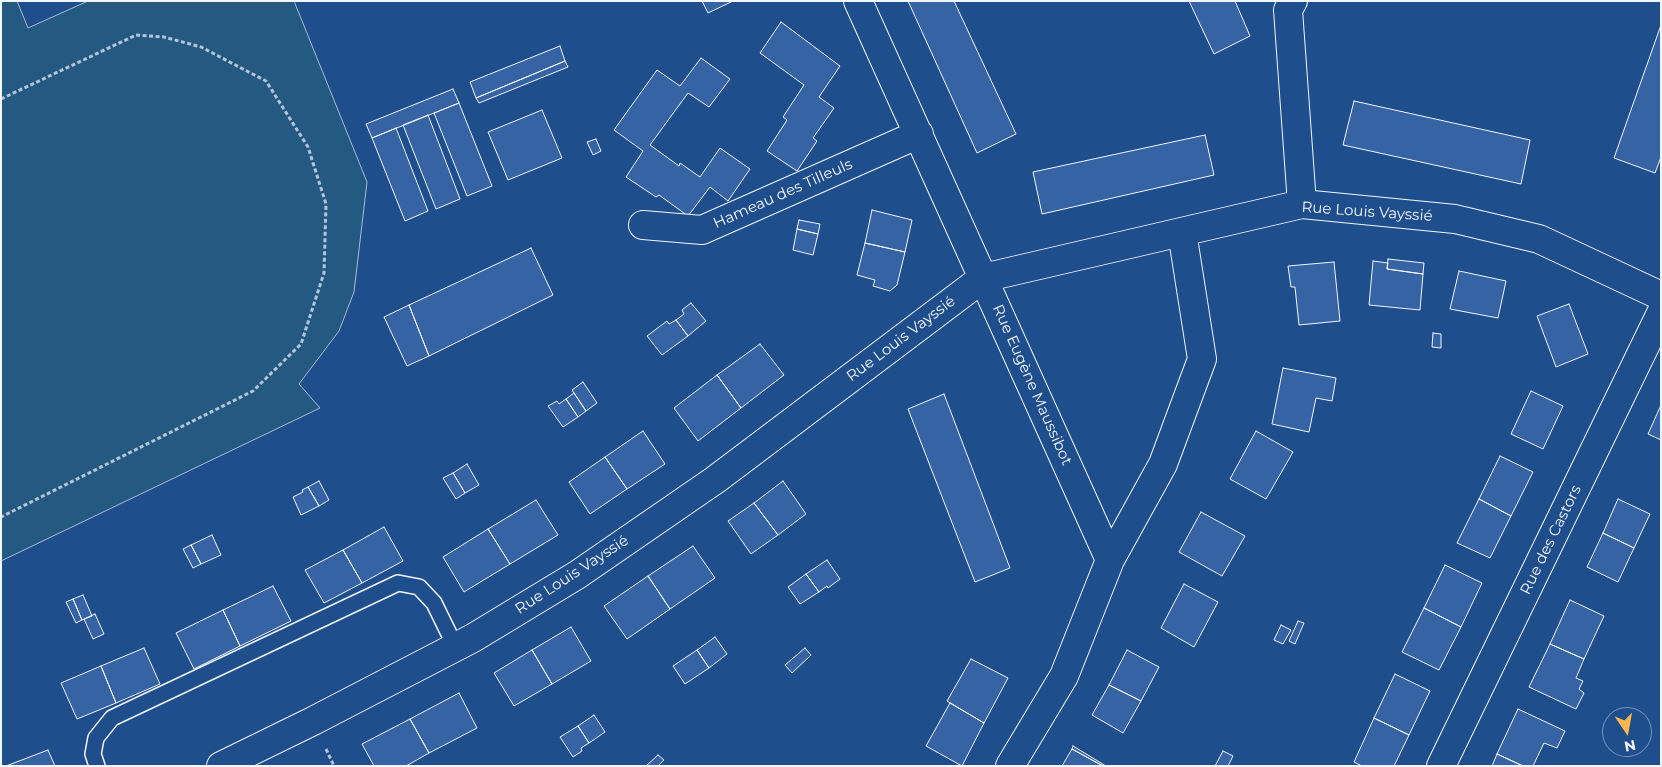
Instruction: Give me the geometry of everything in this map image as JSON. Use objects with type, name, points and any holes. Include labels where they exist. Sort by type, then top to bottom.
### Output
[{"type":"street","name":"Rue Eugène Maussibot","points":[[858,1],[1110,560]]},
{"type":"street","points":[[1293,1],[1288,10],[1302,204]]},
{"type":"street","name":"Hameau des Tilleuls","points":[[642,226],[702,230],[918,134]]},
{"type":"street","name":"Rue Louis Vayssié","points":[[221,766],[313,721],[473,638],[577,575],[715,480],[983,278],[1302,204],[1456,218],[1539,239],[1661,296]]},
{"type":"street","points":[[1010,766],[1064,676],[1110,560],[1163,464],[1202,359],[1182,232]]},
{"type":"street","name":"Rue des Castors","points":[[1442,766],[1661,313]]},
{"type":"lane","points":[[97,766],[93,754],[96,738],[112,718],[398,583],[418,587],[434,602],[455,646]]},
{"type":"path","points":[[1,98],[136,35],[164,38],[201,47],[266,80],[308,147],[326,204],[324,273],[302,344],[274,371],[253,391],[1,517]]},
{"type":"shaded area","points":[[1,1],[17,1],[28,28],[88,1],[294,1],[367,182],[354,292],[339,331],[299,384],[320,408],[1,561]]},
{"type":"building","points":[[702,1],[733,1],[708,13]]},
{"type":"building","points":[[908,1],[954,1],[1016,134],[977,153]]},
{"type":"building","points":[[1189,1],[1235,1],[1250,36],[1214,54]]},
{"type":"building","points":[[781,22],[840,66],[819,97],[834,108],[813,138],[817,141],[797,171],[767,151],[787,120],[783,117],[804,85],[760,53]]},
{"type":"building","points":[[1661,25],[1661,157],[1655,173],[1614,158]]},
{"type":"building","points":[[560,46],[565,61],[476,98],[470,82]]},
{"type":"building","points":[[701,58],[730,79],[709,107],[688,93],[650,145],[679,166],[680,163],[700,177],[720,148],[750,169],[728,201],[710,187],[688,216],[659,195],[656,197],[626,177],[643,151],[614,130],[657,70],[680,86]]},
{"type":"building","points":[[565,61],[568,67],[479,103],[476,98]]},
{"type":"building","points":[[453,89],[459,103],[372,138],[366,124]]},
{"type":"building","points":[[1354,101],[1530,140],[1521,184],[1343,145]]},
{"type":"building","points":[[459,103],[492,186],[467,196],[434,113]]},
{"type":"building","points":[[542,110],[562,158],[508,180],[488,132]]},
{"type":"building","points":[[428,115],[460,199],[436,209],[403,125]]},
{"type":"building","points":[[396,128],[428,211],[405,221],[372,138]]},
{"type":"building","points":[[1205,135],[1214,175],[1042,214],[1033,172]]},
{"type":"building","points":[[596,139],[601,151],[593,155],[587,142]]},
{"type":"building","points":[[872,210],[912,220],[905,252],[865,243]]},
{"type":"building","points":[[799,220],[820,224],[818,234],[797,229]]},
{"type":"building","points":[[797,229],[818,234],[813,255],[793,250]]},
{"type":"building","points":[[865,243],[905,252],[897,285],[890,291],[873,286],[875,280],[857,275]]},
{"type":"building","points":[[531,248],[553,295],[429,356],[409,305]]},
{"type":"building","points":[[1388,259],[1424,263],[1423,274],[1387,269]]},
{"type":"building","points":[[1373,261],[1388,263],[1387,269],[1423,274],[1420,310],[1369,305]]},
{"type":"building","points":[[1334,262],[1340,321],[1299,325],[1295,287],[1291,287],[1288,266]]},
{"type":"building","points":[[1459,271],[1506,281],[1498,318],[1450,309]]},
{"type":"building","points":[[691,303],[706,321],[688,336],[676,320],[684,314],[682,310]]},
{"type":"building","points":[[1569,304],[1588,354],[1556,367],[1537,316]]},
{"type":"building","points":[[409,305],[429,356],[407,366],[384,317]]},
{"type":"building","points":[[676,320],[688,336],[662,355],[647,336],[667,321],[669,324]]},
{"type":"building","points":[[1433,333],[1441,334],[1441,348],[1432,347]]},
{"type":"building","points":[[760,344],[784,375],[741,408],[717,375]]},
{"type":"building","points":[[1283,368],[1336,378],[1332,401],[1316,398],[1309,432],[1272,424]]},
{"type":"building","points":[[717,375],[741,408],[698,441],[674,408]]},
{"type":"building","points":[[583,382],[597,403],[586,411],[572,390]]},
{"type":"building","points":[[1531,391],[1563,406],[1543,449],[1511,434]]},
{"type":"building","points":[[574,393],[586,411],[578,417],[566,399]]},
{"type":"building","points":[[944,394],[1010,568],[975,582],[908,409]]},
{"type":"building","points":[[566,399],[578,417],[563,427],[548,406],[557,401],[559,404]]},
{"type":"building","points":[[1661,405],[1661,440],[1648,434]]},
{"type":"building","points":[[643,431],[665,464],[627,489],[605,457]]},
{"type":"building","points":[[1256,431],[1293,452],[1266,499],[1230,479]]},
{"type":"building","points":[[1500,456],[1533,472],[1511,516],[1479,499]]},
{"type":"building","points":[[605,457],[627,489],[590,514],[569,482]]},
{"type":"building","points":[[467,464],[479,485],[465,493],[453,473]]},
{"type":"building","points":[[453,473],[465,493],[456,499],[443,478]]},
{"type":"building","points":[[319,481],[329,500],[319,506],[308,487]]},
{"type":"building","points":[[783,481],[806,514],[778,535],[754,503]]},
{"type":"building","points":[[308,487],[319,506],[301,515],[293,497]]},
{"type":"building","points":[[1479,499],[1511,516],[1490,558],[1457,543]]},
{"type":"building","points":[[1618,499],[1650,514],[1634,548],[1603,533]]},
{"type":"building","points":[[536,500],[558,535],[510,564],[488,529]]},
{"type":"building","points":[[754,503],[778,535],[751,554],[728,521]]},
{"type":"building","points":[[1201,512],[1245,536],[1222,576],[1179,552]]},
{"type":"building","points":[[384,527],[403,561],[362,583],[343,550]]},
{"type":"building","points":[[488,529],[510,564],[464,592],[443,557]]},
{"type":"building","points":[[1603,533],[1634,548],[1618,582],[1587,567]]},
{"type":"building","points":[[212,535],[221,555],[201,564],[191,545]]},
{"type":"building","points":[[191,545],[201,564],[193,568],[183,549]]},
{"type":"building","points":[[693,546],[715,578],[670,609],[648,576]]},
{"type":"building","points":[[343,550],[362,583],[324,603],[305,570]]},
{"type":"building","points":[[827,560],[840,579],[819,592],[806,574]]},
{"type":"building","points":[[1445,565],[1482,583],[1461,627],[1424,608]]},
{"type":"building","points":[[806,574],[819,592],[800,604],[788,587]]},
{"type":"building","points":[[648,576],[670,609],[627,639],[604,606]]},
{"type":"building","points":[[1184,584],[1218,602],[1194,647],[1161,628]]},
{"type":"building","points":[[273,586],[291,621],[240,646],[223,610]]},
{"type":"building","points":[[83,595],[92,616],[82,620],[73,599]]},
{"type":"building","points":[[73,599],[82,620],[76,623],[66,602]]},
{"type":"building","points":[[1570,600],[1604,616],[1584,659],[1550,644]]},
{"type":"building","points":[[1424,608],[1461,627],[1439,670],[1402,652]]},
{"type":"building","points":[[223,610],[240,646],[194,669],[176,633]]},
{"type":"building","points":[[95,614],[104,634],[93,639],[84,619]]},
{"type":"building","points":[[1298,621],[1304,623],[1295,644],[1289,641]]},
{"type":"building","points":[[1281,625],[1291,630],[1283,644],[1274,640]]},
{"type":"building","points":[[571,627],[591,661],[552,684],[532,650]]},
{"type":"building","points":[[715,637],[727,654],[709,668],[697,650]]},
{"type":"building","points":[[1550,644],[1584,659],[1576,678],[1583,681],[1579,689],[1584,693],[1576,709],[1529,687]]},
{"type":"building","points":[[144,648],[160,684],[116,703],[101,666]]},
{"type":"building","points":[[805,648],[811,655],[792,673],[785,665]]},
{"type":"building","points":[[532,650],[552,684],[514,706],[494,673]]},
{"type":"building","points":[[697,650],[709,668],[685,684],[673,666]]},
{"type":"building","points":[[1127,650],[1159,667],[1141,701],[1109,685]]},
{"type":"building","points":[[971,659],[1008,678],[984,723],[947,701]]},
{"type":"building","points":[[101,666],[116,703],[77,719],[61,683]]},
{"type":"building","points":[[1395,674],[1430,691],[1409,735],[1374,718]]},
{"type":"building","points":[[1109,685],[1141,701],[1123,733],[1092,715]]},
{"type":"building","points":[[459,693],[477,728],[429,753],[410,719]]},
{"type":"building","points":[[950,703],[984,723],[962,766],[926,746]]},
{"type":"building","points":[[1518,709],[1565,731],[1557,748],[1544,743],[1533,766],[1523,766],[1497,754]]},
{"type":"building","points":[[594,715],[605,732],[589,743],[578,726]]},
{"type":"building","points":[[1374,718],[1409,735],[1394,766],[1362,766],[1354,762]]},
{"type":"building","points":[[410,719],[429,753],[406,766],[374,766],[362,744]]},
{"type":"building","points":[[578,726],[589,743],[581,748],[582,751],[573,757],[560,737]]},
{"type":"building","points":[[1073,746],[1106,766],[1072,749]]},
{"type":"building","points":[[1072,749],[1103,766],[1062,766]]},
{"type":"building","points":[[48,750],[55,766],[6,766]]},
{"type":"building","points":[[1223,751],[1233,756],[1228,766],[1215,766]]},
{"type":"building","points":[[1497,754],[1523,766],[1492,766]]},
{"type":"building","points":[[658,755],[664,760],[658,766],[646,766]]}]
